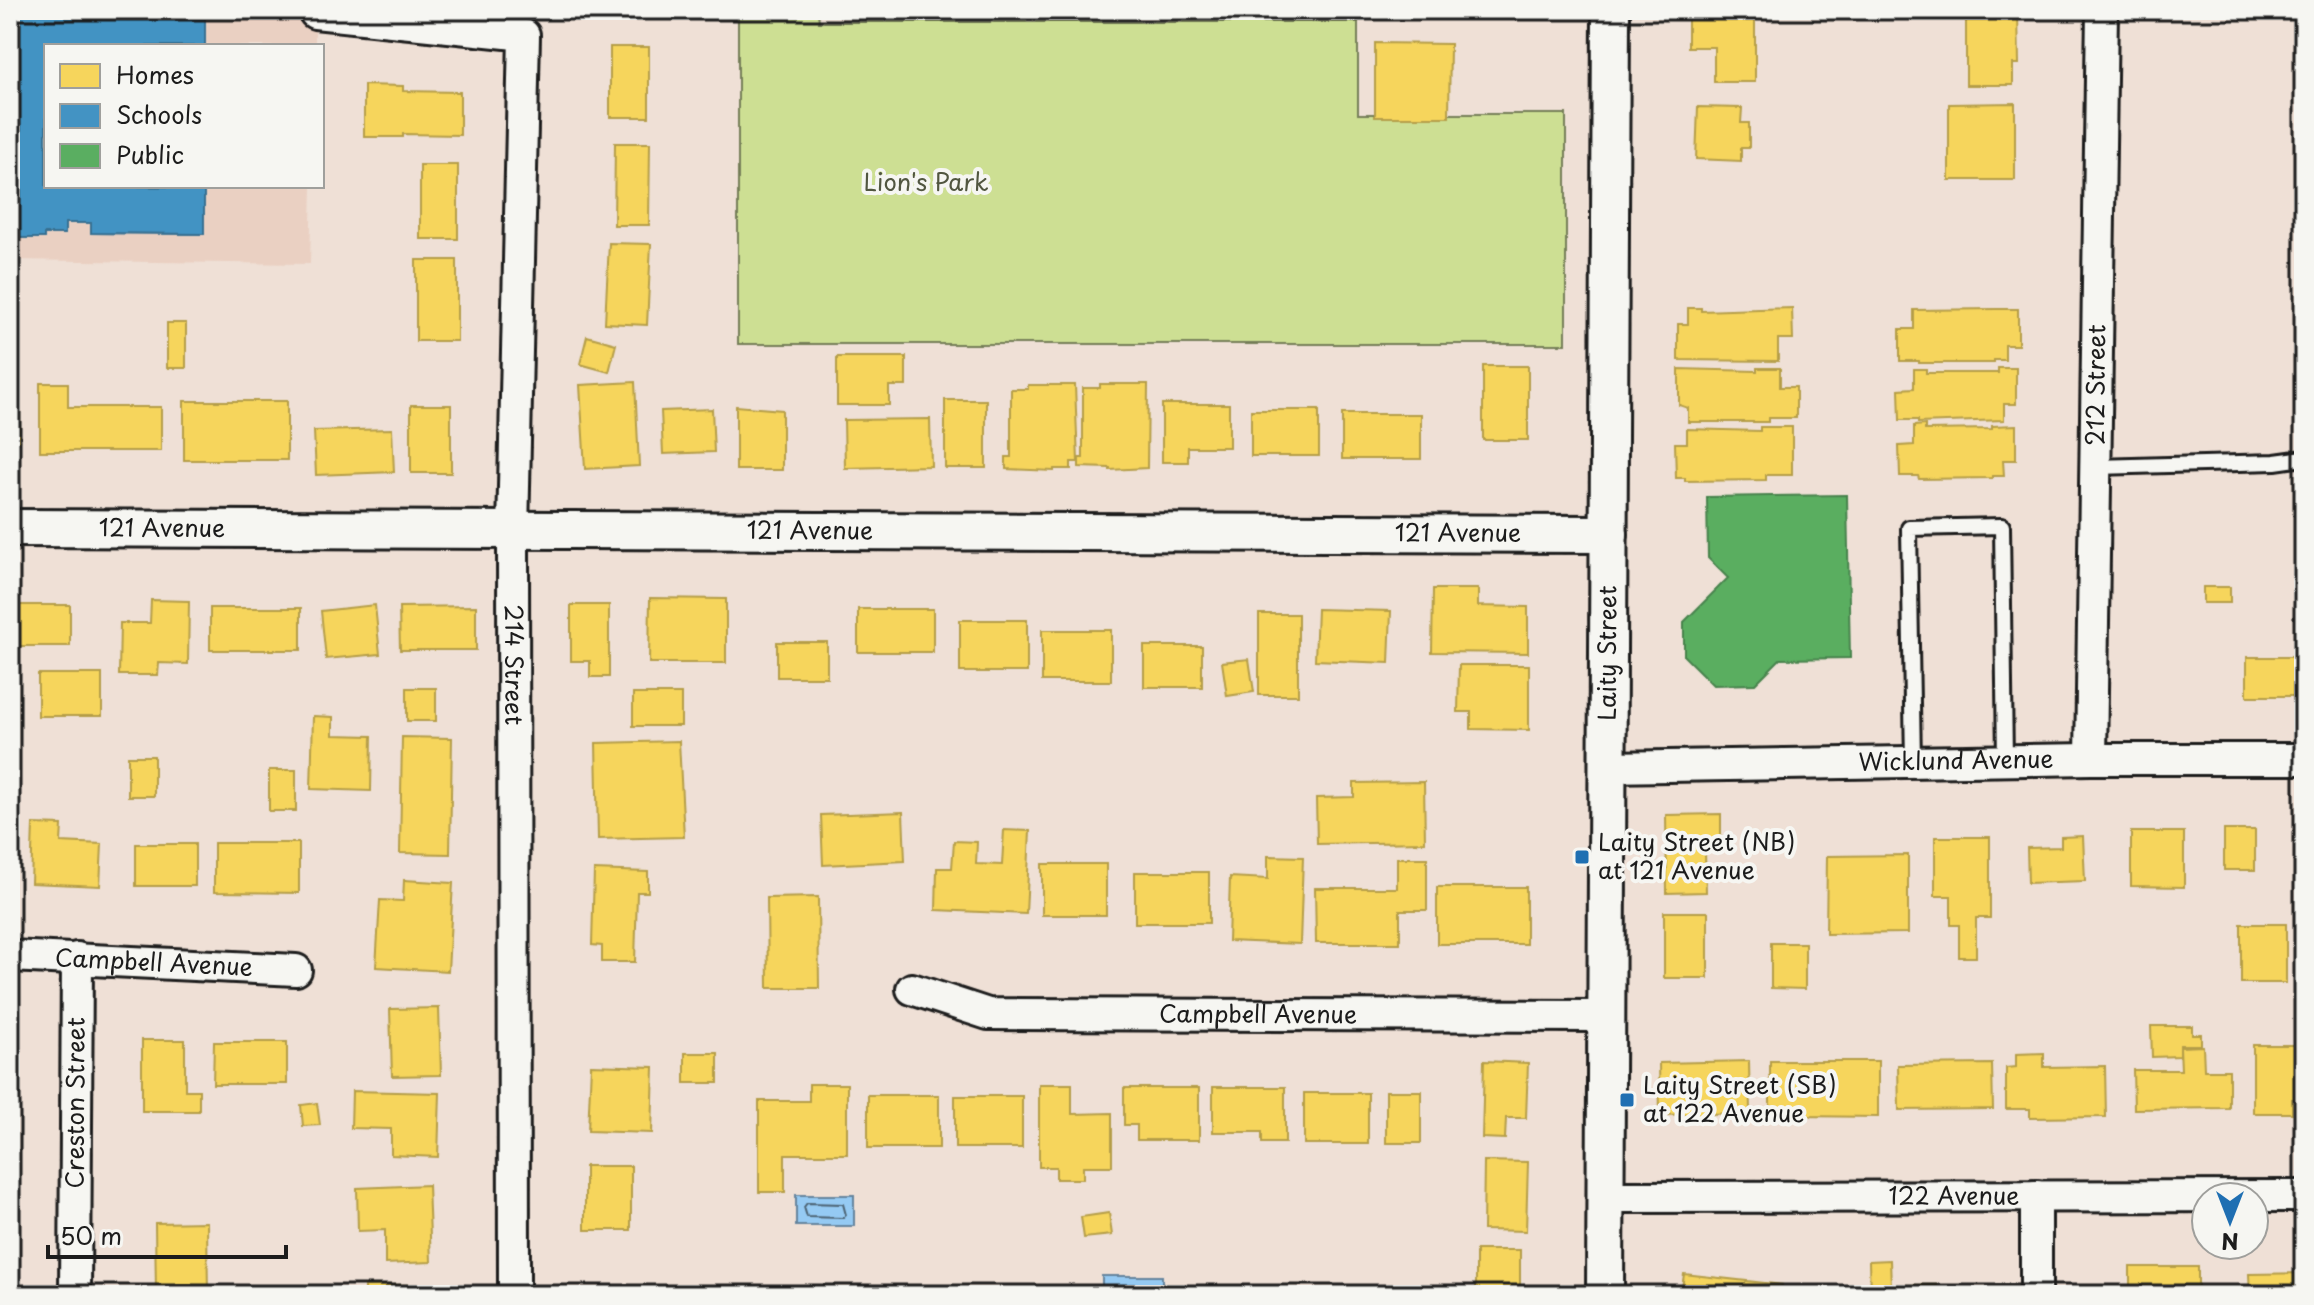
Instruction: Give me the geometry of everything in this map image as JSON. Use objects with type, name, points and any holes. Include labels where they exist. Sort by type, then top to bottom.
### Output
[{"type":"street","name":"Laity Street","points":[[1605,1295],[1611,10]]},
{"type":"street","name":"212 Street","points":[[2091,759],[2102,10]]},
{"type":"street","name":"214 Street","points":[[315,13],[524,35],[513,532],[514,1295]]},
{"type":"street","name":"121 Avenue","points":[[10,528],[1609,534]]},
{"type":"street","name":"Wicklund Avenue","points":[[1608,767],[2091,759],[2304,759]]},
{"type":"street","name":"Campbell Avenue","points":[[10,956],[296,970]]},
{"type":"street","name":"Creston Street","points":[[75,1295],[77,958]]},
{"type":"street","name":"Campbell Avenue","points":[[912,989],[988,1014],[1606,1016]]},
{"type":"street","points":[[2036,1196],[2036,1295]]},
{"type":"street","name":"122 Avenue","points":[[1606,1197],[2304,1196]]},
{"type":"lane","points":[[2097,467],[2275,462],[2304,458]]},
{"type":"lane","points":[[1913,762],[1909,528],[2002,526],[2005,761]]},
{"type":"shaded area","points":[[10,10],[315,10],[315,44],[44,44],[44,188],[312,188],[310,264],[10,260]]},
{"type":"green space","name":"Lion's Park","points":[[738,11],[818,11],[819,22],[1358,22],[1358,114],[1566,114],[1566,344],[738,344]]},
{"type":"water","points":[[796,1195],[854,1195],[854,1226],[796,1226]]},
{"type":"water","points":[[1102,1276],[1162,1276],[1162,1295],[1102,1295]]},
{"type":"building: Homes","points":[[2018,11],[2019,64],[2013,64],[2013,85],[1966,85],[1966,12]]},
{"type":"building: Homes","points":[[1755,13],[1755,82],[1714,82],[1714,47],[1688,47],[1688,14]]},
{"type":"building: Homes","points":[[1375,43],[1450,44],[1449,117],[1375,117]]},
{"type":"building: Homes","points":[[610,47],[649,47],[649,117],[610,117]]},
{"type":"building: Homes","points":[[364,85],[403,86],[403,91],[460,92],[460,135],[364,137]]},
{"type":"building: Homes","points":[[2015,103],[2015,180],[1949,180],[1949,104]]},
{"type":"building: Homes","points":[[1698,107],[1742,108],[1741,123],[1749,123],[1749,148],[1741,148],[1741,161],[1696,159]]},
{"type":"building: Homes","points":[[615,143],[650,143],[649,225],[614,225]]},
{"type":"building: Homes","points":[[420,165],[458,165],[458,239],[420,239]]},
{"type":"building: Homes","points":[[609,243],[651,244],[647,325],[605,323]]},
{"type":"building: Homes","points":[[416,260],[457,260],[457,341],[416,341]]},
{"type":"building: Homes","points":[[1688,308],[1701,308],[1701,311],[1792,308],[1793,339],[1778,339],[1778,361],[1678,360],[1678,324],[1688,324]]},
{"type":"building: Homes","points":[[2018,309],[2018,345],[2005,345],[2005,360],[1994,360],[1994,363],[1900,361],[1900,329],[1914,329],[1914,310]]},
{"type":"building: Homes","points":[[167,323],[186,323],[186,368],[167,368]]},
{"type":"building: Homes","points":[[587,336],[616,344],[609,372],[580,364]]},
{"type":"building: Homes","points":[[10,339],[20,339],[19,443],[10,443]]},
{"type":"building: Homes","points":[[837,357],[906,357],[906,386],[889,386],[889,405],[837,405]]},
{"type":"building: Homes","points":[[1483,366],[1528,366],[1528,440],[1483,440]]},
{"type":"building: Homes","points":[[1757,368],[1780,368],[1780,387],[1796,387],[1796,418],[1768,418],[1768,422],[1688,422],[1688,408],[1679,405],[1679,369],[1757,371]]},
{"type":"building: Homes","points":[[1998,368],[2016,368],[2016,404],[2004,404],[2004,420],[1918,423],[1918,420],[1900,420],[1899,389],[1914,388],[1914,369],[1926,369],[1926,373],[1998,373]]},
{"type":"building: Homes","points":[[635,382],[639,466],[585,469],[580,385]]},
{"type":"building: Homes","points":[[40,383],[68,383],[68,407],[161,407],[161,451],[40,451]]},
{"type":"building: Homes","points":[[1100,384],[1148,384],[1147,468],[1110,470],[1079,467],[1079,458],[1083,458],[1083,388],[1100,388]]},
{"type":"building: Homes","points":[[1028,385],[1075,385],[1078,462],[1071,462],[1071,469],[1006,469],[1006,457],[1011,457],[1011,389],[1028,389]]},
{"type":"building: Homes","points":[[945,400],[986,400],[986,468],[945,468]]},
{"type":"building: Homes","points":[[184,401],[287,401],[287,460],[184,460]]},
{"type":"building: Homes","points":[[1162,404],[1229,404],[1229,447],[1188,447],[1188,462],[1162,462]]},
{"type":"building: Homes","points":[[411,405],[451,405],[451,473],[411,473]]},
{"type":"building: Homes","points":[[736,406],[782,410],[782,470],[736,470]]},
{"type":"building: Homes","points":[[712,409],[714,452],[663,454],[661,411]]},
{"type":"building: Homes","points":[[1251,410],[1319,410],[1319,456],[1251,456]]},
{"type":"building: Homes","points":[[1342,414],[1421,414],[1421,459],[1342,459]]},
{"type":"building: Homes","points":[[930,419],[931,466],[845,468],[844,420]]},
{"type":"building: Homes","points":[[1925,425],[1925,430],[1992,429],[1992,426],[2016,425],[2016,460],[2003,460],[2004,476],[1992,478],[1919,479],[1918,476],[1900,476],[1899,446],[1914,445],[1914,426]]},
{"type":"building: Homes","points":[[1760,427],[1792,427],[1792,475],[1766,475],[1766,480],[1685,481],[1685,478],[1676,478],[1675,443],[1687,443],[1687,429],[1760,431]]},
{"type":"building: Homes","points":[[392,429],[394,472],[316,475],[314,431]]},
{"type":"building: Homes","points":[[2203,587],[2230,587],[2230,603],[2203,603]]},
{"type":"building: Homes","points":[[1433,589],[1478,589],[1478,606],[1528,607],[1528,653],[1432,652]]},
{"type":"building: Homes","points":[[650,598],[726,599],[726,663],[649,663]]},
{"type":"building: Homes","points":[[151,600],[189,601],[188,664],[159,663],[158,675],[119,675],[120,623],[150,623]]},
{"type":"building: Homes","points":[[10,605],[70,605],[70,646],[10,646]]},
{"type":"building: Homes","points":[[375,605],[380,654],[326,659],[321,611]]},
{"type":"building: Homes","points":[[571,605],[609,605],[609,677],[590,677],[590,661],[571,661]]},
{"type":"building: Homes","points":[[476,606],[476,650],[400,650],[399,607]]},
{"type":"building: Homes","points":[[210,608],[301,608],[301,650],[210,650]]},
{"type":"building: Homes","points":[[858,609],[933,609],[933,652],[858,652]]},
{"type":"building: Homes","points":[[1317,609],[1391,611],[1389,663],[1315,660]]},
{"type":"building: Homes","points":[[1259,614],[1298,614],[1298,695],[1259,695]]},
{"type":"building: Homes","points":[[960,620],[1027,620],[1027,672],[960,672]]},
{"type":"building: Homes","points":[[1042,630],[1111,630],[1111,681],[1042,681]]},
{"type":"building: Homes","points":[[777,642],[827,642],[827,677],[777,677]]},
{"type":"building: Homes","points":[[1144,646],[1202,646],[1202,687],[1144,687]]},
{"type":"building: Homes","points":[[2247,657],[2304,657],[2304,696],[2247,696]]},
{"type":"building: Homes","points":[[1249,659],[1254,692],[1227,696],[1222,662]]},
{"type":"building: Homes","points":[[1459,665],[1529,665],[1529,730],[1471,729],[1471,712],[1458,712]]},
{"type":"building: Homes","points":[[38,674],[102,674],[102,716],[38,716]]},
{"type":"building: Homes","points":[[407,688],[436,688],[436,721],[407,721]]},
{"type":"building: Homes","points":[[633,694],[681,694],[681,726],[633,726]]},
{"type":"building: Homes","points":[[313,716],[333,717],[333,735],[372,736],[371,791],[311,789]]},
{"type":"building: Homes","points":[[402,737],[452,738],[450,854],[400,853]]},
{"type":"building: Homes","points":[[679,741],[684,837],[598,839],[596,743]]},
{"type":"building: Homes","points":[[128,756],[154,756],[154,796],[128,796]]},
{"type":"building: Homes","points":[[269,770],[296,770],[296,811],[269,811]]},
{"type":"building: Homes","points":[[1424,782],[1425,842],[1317,844],[1316,798],[1354,797],[1354,783]]},
{"type":"building: Homes","points":[[903,812],[905,861],[823,865],[821,815]]},
{"type":"building: Homes","points":[[1721,814],[1721,851],[1705,851],[1706,892],[1667,893],[1666,815]]},
{"type":"building: Homes","points":[[33,824],[62,825],[61,842],[102,844],[100,886],[31,883]]},
{"type":"building: Homes","points":[[1004,830],[1030,831],[1026,914],[936,910],[937,868],[952,868],[954,841],[977,842],[976,864],[1002,865]]},
{"type":"building: Homes","points":[[2224,830],[2255,830],[2255,870],[2224,870]]},
{"type":"building: Homes","points":[[2131,832],[2184,832],[2184,887],[2131,886]]},
{"type":"building: Homes","points":[[2083,836],[2085,881],[2028,883],[2027,848],[2061,847],[2061,837]]},
{"type":"building: Homes","points":[[1935,837],[1990,837],[1990,918],[1976,918],[1976,957],[1959,957],[1959,925],[1951,925],[1951,896],[1935,896]]},
{"type":"building: Homes","points":[[214,843],[299,843],[299,893],[214,892]]},
{"type":"building: Homes","points":[[136,844],[195,844],[195,886],[136,886]]},
{"type":"building: Homes","points":[[1908,855],[1908,933],[1826,934],[1827,856]]},
{"type":"building: Homes","points":[[1268,856],[1303,857],[1300,944],[1228,941],[1230,877],[1268,879]]},
{"type":"building: Homes","points":[[1397,858],[1427,858],[1427,910],[1400,910],[1400,943],[1316,943],[1315,888],[1397,888]]},
{"type":"building: Homes","points":[[1042,864],[1106,864],[1106,915],[1042,915]]},
{"type":"building: Homes","points":[[594,870],[648,872],[648,892],[637,892],[635,962],[602,962],[602,946],[592,945]]},
{"type":"building: Homes","points":[[1135,872],[1209,872],[1209,923],[1135,923]]},
{"type":"building: Homes","points":[[404,880],[453,883],[448,971],[376,967],[380,900],[403,901]]},
{"type":"building: Homes","points":[[1437,887],[1526,887],[1526,944],[1437,944]]},
{"type":"building: Homes","points":[[818,897],[819,988],[768,988],[767,898]]},
{"type":"building: Homes","points":[[1664,912],[1708,912],[1708,978],[1664,978]]},
{"type":"building: Homes","points":[[2241,924],[2286,924],[2286,983],[2241,983]]},
{"type":"building: Homes","points":[[1771,943],[1805,943],[1805,989],[1771,988]]},
{"type":"building: Homes","points":[[439,1008],[441,1075],[392,1076],[390,1009]]},
{"type":"building: Homes","points":[[10,1023],[13,1023],[13,1089],[10,1089]]},
{"type":"building: Homes","points":[[2151,1026],[2192,1026],[2192,1034],[2201,1034],[2201,1045],[2180,1045],[2180,1056],[2152,1057]]},
{"type":"building: Homes","points":[[142,1040],[185,1040],[185,1090],[199,1090],[199,1111],[142,1111]]},
{"type":"building: Homes","points":[[214,1042],[287,1042],[287,1084],[213,1084]]},
{"type":"building: Homes","points":[[2253,1045],[2304,1045],[2304,1099],[2292,1099],[2292,1113],[2253,1113]]},
{"type":"building: Homes","points":[[2203,1046],[2204,1070],[2229,1070],[2229,1108],[2134,1109],[2133,1070],[2181,1070],[2180,1047]]},
{"type":"building: Homes","points":[[685,1053],[718,1053],[718,1083],[685,1083]]},
{"type":"building: Homes","points":[[2044,1053],[2044,1067],[2105,1066],[2106,1117],[2030,1118],[2030,1109],[2006,1109],[2006,1068],[2016,1067],[2016,1054]]},
{"type":"building: Homes","points":[[1484,1061],[1528,1063],[1526,1118],[1506,1118],[1505,1139],[1482,1138]]},
{"type":"building: Homes","points":[[1749,1061],[1750,1113],[1660,1115],[1659,1063]]},
{"type":"building: Homes","points":[[1770,1061],[1878,1061],[1878,1117],[1797,1116],[1797,1111],[1770,1111]]},
{"type":"building: Homes","points":[[1992,1064],[1993,1109],[1899,1110],[1898,1065]]},
{"type":"building: Homes","points":[[591,1065],[654,1067],[652,1133],[588,1131]]},
{"type":"building: Homes","points":[[809,1084],[847,1084],[847,1154],[785,1154],[785,1192],[759,1192],[759,1101],[809,1101]]},
{"type":"building: Homes","points":[[1039,1084],[1072,1084],[1072,1114],[1112,1113],[1112,1166],[1083,1166],[1083,1179],[1056,1179],[1056,1167],[1039,1167]]},
{"type":"building: Homes","points":[[1213,1087],[1285,1087],[1285,1143],[1262,1143],[1262,1132],[1213,1132]]},
{"type":"building: Homes","points":[[1124,1088],[1199,1088],[1199,1140],[1137,1140],[1137,1125],[1124,1125]]},
{"type":"building: Homes","points":[[352,1091],[440,1093],[438,1157],[391,1155],[391,1129],[351,1128]]},
{"type":"building: Homes","points":[[1386,1091],[1421,1091],[1421,1143],[1386,1143]]},
{"type":"building: Homes","points":[[1304,1093],[1368,1093],[1368,1144],[1304,1144]]},
{"type":"building: Homes","points":[[868,1095],[939,1095],[939,1148],[868,1148]]},
{"type":"building: Homes","points":[[955,1096],[1022,1096],[1022,1148],[955,1148]]},
{"type":"building: Homes","points":[[317,1103],[320,1125],[303,1126],[301,1105]]},
{"type":"building: Homes","points":[[1484,1161],[1528,1162],[1526,1231],[1483,1230]]},
{"type":"building: Homes","points":[[585,1166],[631,1166],[631,1230],[585,1230]]},
{"type":"building: Homes","points":[[428,1185],[431,1262],[385,1264],[385,1230],[358,1231],[357,1188]]},
{"type":"building: Homes","points":[[1109,1213],[1112,1235],[1084,1238],[1081,1217]]},
{"type":"building: Homes","points":[[207,1222],[208,1295],[156,1295],[155,1223]]},
{"type":"building: Homes","points":[[1476,1250],[1520,1250],[1520,1295],[1476,1295]]},
{"type":"building: Homes","points":[[1890,1260],[1891,1286],[1937,1285],[1937,1295],[1870,1295],[1869,1261]]},
{"type":"building: Homes","points":[[2130,1267],[2198,1267],[2198,1295],[2130,1295]]},
{"type":"building: Homes","points":[[2304,1273],[2304,1295],[2250,1295],[2249,1274]]},
{"type":"building: Homes","points":[[1684,1274],[1782,1285],[1781,1295],[1681,1295]]},
{"type":"building: Homes","points":[[431,1285],[431,1295],[365,1295],[365,1286]]},
{"type":"building: Schools","points":[[10,10],[181,10],[183,18],[205,18],[205,44],[44,44],[40,171],[44,171],[44,188],[204,188],[204,234],[91,233],[91,223],[65,223],[65,234],[44,234],[44,238],[10,238]]},
{"type":"building: Schools","points":[[10,10],[181,10],[183,18],[205,18],[205,44],[44,44],[44,188],[204,188],[204,234],[91,233],[91,223],[65,223],[65,234],[44,234],[44,238],[10,238]]},
{"type":"building: Public","points":[[1847,495],[1850,658],[1780,659],[1755,684],[1713,685],[1684,656],[1684,622],[1728,578],[1708,558],[1707,497]]},
{"type":"place","name":"Laity Street (NB) at 121 Avenue","points":[[1582,857]]},
{"type":"place","name":"Laity Street (SB) at 122 Avenue","points":[[1627,1100]]}]
